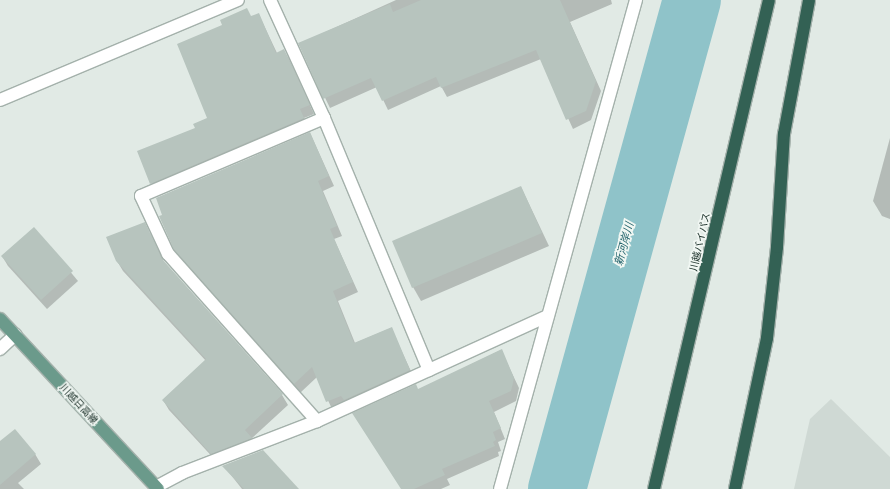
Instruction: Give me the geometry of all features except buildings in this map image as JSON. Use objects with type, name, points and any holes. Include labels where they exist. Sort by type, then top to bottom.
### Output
[{"type":"highway","name":"川越バイパス","points":[[654,489],[769,0]]},
{"type":"highway","points":[[735,489],[767,338],[784,134],[809,0]]},
{"type":"main road","name":"川越日高線","points":[[0,319],[157,488]]},
{"type":"street","points":[[0,100],[238,0]]},
{"type":"street","points":[[270,0],[324,118],[429,370]]},
{"type":"street","points":[[500,489],[636,0]]},
{"type":"street","points":[[317,421],[168,254],[141,196],[324,118]]},
{"type":"street","points":[[157,488],[182,473],[317,421],[547,316]]},
{"type":"street","points":[[0,349],[15,335]]},
{"type":"shaded area","points":[[831,399],[890,457],[890,489],[794,489],[810,419]]},
{"type":"waterway","name":"新河岸川","points":[[557,489],[692,0]]}]
